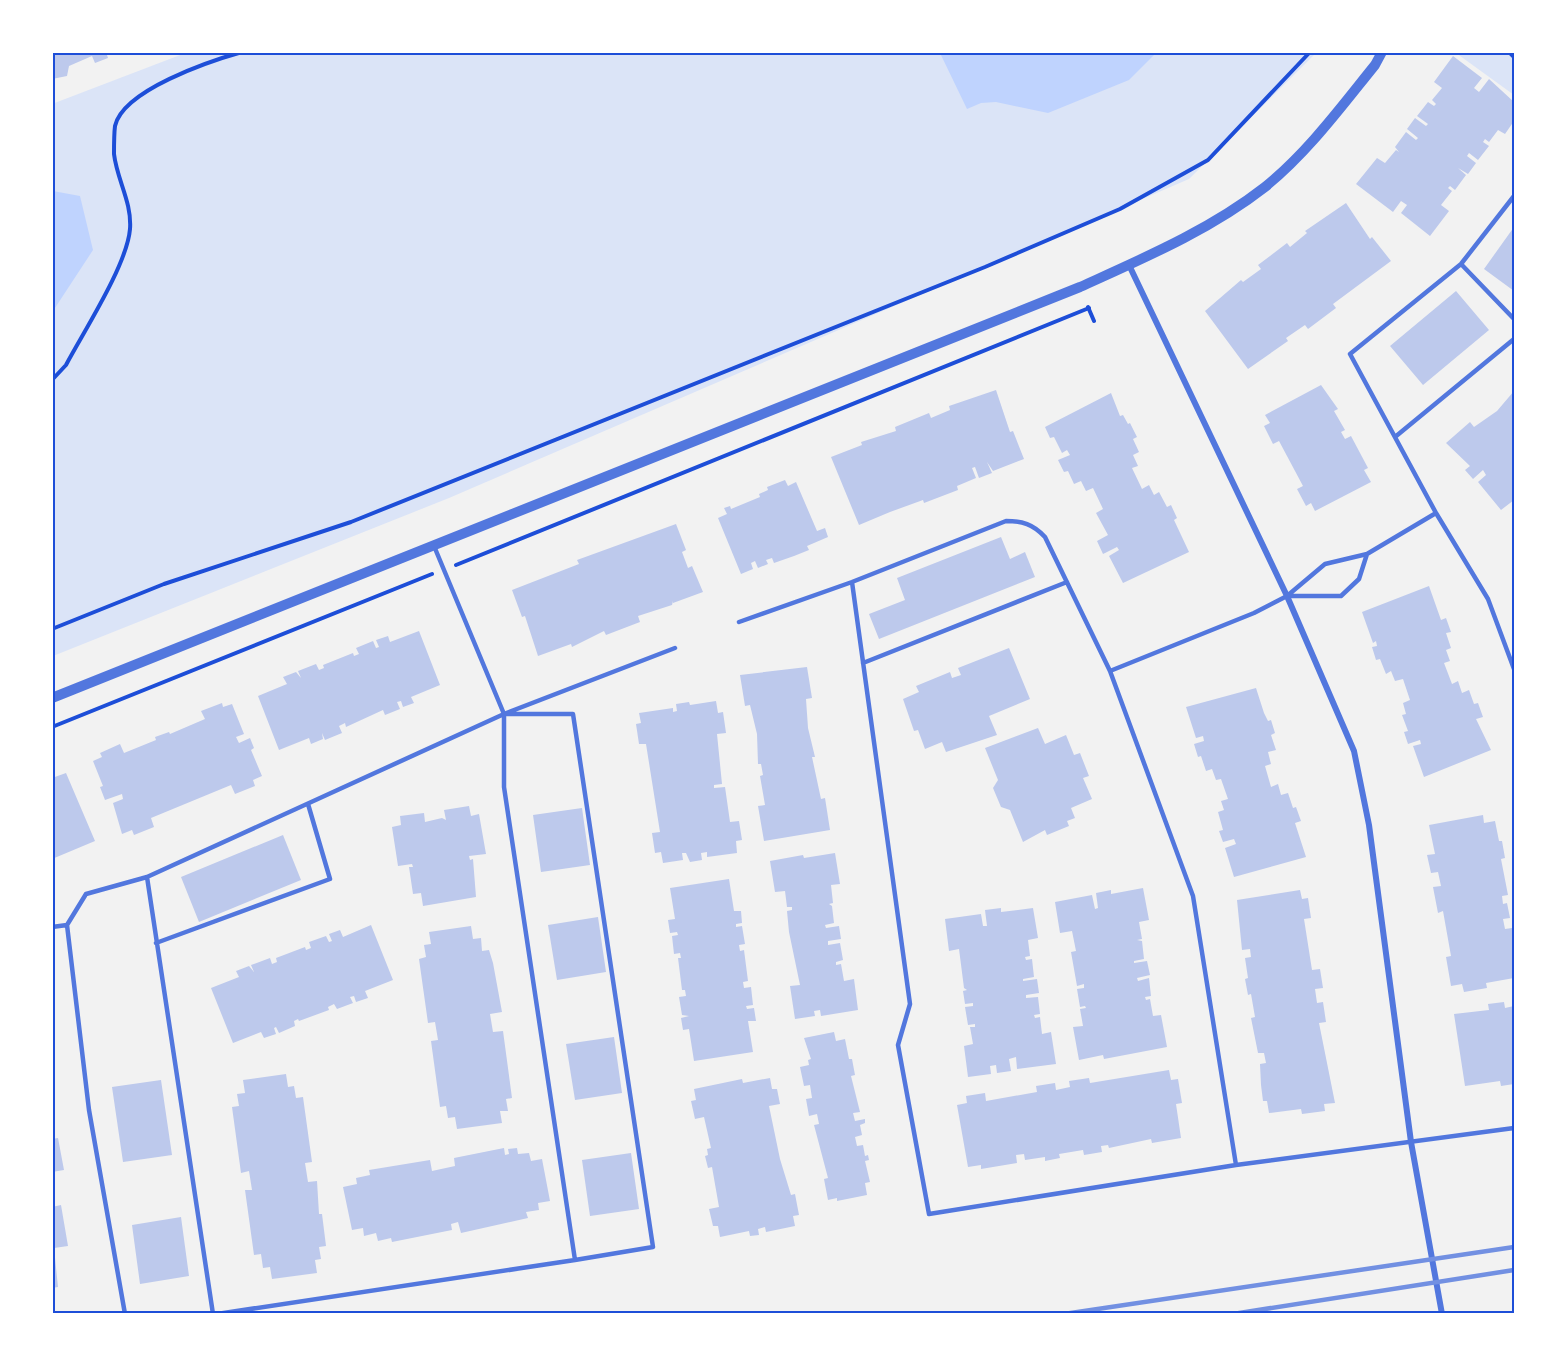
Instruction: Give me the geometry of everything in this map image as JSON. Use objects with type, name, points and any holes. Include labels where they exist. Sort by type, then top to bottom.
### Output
[{"type":"street","points":[[52,698],[1080,287],[1172,246],[1264,187],[1321,132],[1375,65],[1382,52]]},
{"type":"street","points":[[1129,265],[1287,597],[1354,751],[1369,825],[1411,1142],[1442,1314]]},
{"type":"lane","points":[[1515,196],[1461,264],[1350,354],[1436,513],[1488,599],[1515,669]]},
{"type":"lane","points":[[1461,264],[1515,319]]},
{"type":"lane","points":[[1395,437],[1515,339]]},
{"type":"lane","points":[[1110,671],[1249,615],[1287,597],[1325,564],[1367,554],[1436,513]]},
{"type":"lane","points":[[739,622],[852,582],[1006,521],[1029,524],[1038,529],[1045,537],[1110,671],[1193,896],[1236,1165]]},
{"type":"lane","points":[[433,544],[504,714],[504,787],[575,1260]]},
{"type":"lane","points":[[1287,597],[1341,596],[1359,579],[1367,554]]},
{"type":"lane","points":[[852,582],[910,1004],[898,1045],[929,1214],[1236,1165],[1515,1128]]},
{"type":"lane","points":[[863,663],[1067,582]]},
{"type":"lane","points":[[125,1314],[89,1110],[67,925],[86,894],[147,877],[504,714],[675,648]]},
{"type":"lane","points":[[147,877],[215,1314],[653,1247],[573,714],[504,714]]},
{"type":"lane","points":[[156,943],[330,879],[308,804]]},
{"type":"lane","points":[[52,927],[67,925]]},
{"type":"path","points":[[52,380],[66,365],[124,256],[130,229],[128,198],[114,155],[115,125],[127,108],[167,80],[202,64],[242,52]]},
{"type":"path","points":[[52,629],[164,584],[362,518],[985,267],[1120,209],[1208,160],[1310,52]]},
{"type":"path","points":[[1509,52],[1515,57]]},
{"type":"path","points":[[52,727],[1089,308]]},
{"type":"shaded area","points":[[188,52],[1316,53],[1189,179],[449,498],[53,656],[52,104]]},
{"type":"shaded area","points":[[1456,53],[1514,53],[1514,95]]},
{"type":"water","points":[[940,53],[1156,53],[1129,80],[1048,113],[996,102],[981,103],[967,109]]},
{"type":"water","points":[[53,191],[80,196],[93,250],[53,311]]},
{"type":"building","points":[[52,52],[106,52],[108,58],[95,63],[92,56],[69,66],[67,76],[52,79]]},
{"type":"building","points":[[1453,56],[1482,78],[1474,88],[1479,92],[1489,79],[1514,102],[1514,121],[1505,134],[1498,130],[1489,142],[1485,139],[1483,142],[1489,146],[1478,160],[1469,153],[1467,156],[1476,163],[1468,174],[1458,168],[1466,175],[1455,190],[1450,186],[1448,188],[1452,191],[1441,205],[1449,211],[1430,236],[1401,213],[1407,205],[1401,201],[1393,212],[1356,184],[1377,158],[1385,163],[1396,150],[1399,152],[1395,147],[1406,132],[1416,140],[1418,138],[1407,129],[1415,118],[1426,126],[1428,124],[1417,116],[1428,102],[1434,106],[1436,104],[1432,100],[1442,88],[1434,82]]},
{"type":"building","points":[[1346,203],[1370,239],[1372,237],[1391,261],[1333,304],[1336,308],[1308,329],[1305,325],[1286,338],[1288,341],[1248,369],[1205,311],[1241,280],[1243,282],[1261,269],[1258,265],[1287,243],[1290,247],[1307,233],[1305,231]]},
{"type":"building","points":[[1514,227],[1514,291],[1484,269]]},
{"type":"building","points":[[1456,291],[1489,330],[1423,385],[1390,346]]},
{"type":"building","points":[[1321,385],[1338,409],[1334,411],[1345,430],[1341,432],[1345,439],[1351,436],[1368,468],[1364,470],[1371,482],[1315,511],[1311,503],[1306,506],[1297,489],[1303,486],[1279,441],[1273,444],[1264,426],[1270,423],[1265,415]]},
{"type":"building","points":[[996,390],[1010,432],[1013,431],[1024,459],[993,471],[987,462],[992,473],[979,478],[975,467],[972,468],[976,478],[957,486],[958,490],[924,503],[923,500],[859,525],[831,457],[862,445],[861,442],[896,431],[895,427],[929,413],[931,418],[950,410],[949,406]]},
{"type":"building","points":[[1514,391],[1514,500],[1501,510],[1478,482],[1486,475],[1483,470],[1473,479],[1465,470],[1470,466],[1446,443],[1470,422],[1474,427],[1497,411]]},
{"type":"building","points":[[1111,393],[1120,416],[1123,415],[1128,424],[1130,423],[1137,437],[1133,439],[1139,452],[1133,455],[1138,466],[1132,468],[1142,489],[1149,485],[1154,495],[1159,492],[1167,507],[1171,505],[1177,518],[1174,520],[1189,552],[1123,583],[1109,556],[1119,550],[1117,547],[1103,554],[1097,541],[1108,535],[1096,513],[1103,509],[1093,488],[1086,491],[1081,481],[1074,484],[1068,471],[1064,472],[1058,460],[1070,455],[1067,450],[1062,453],[1054,437],[1050,438],[1045,427]]},
{"type":"building","points":[[785,480],[788,486],[796,482],[817,531],[825,528],[828,537],[807,546],[809,550],[774,563],[772,558],[766,560],[768,564],[758,568],[755,561],[751,563],[753,569],[741,574],[718,518],[727,514],[724,508],[730,506],[731,509],[760,497],[759,494],[768,490],[767,487]]},
{"type":"building","points":[[676,524],[686,550],[682,552],[688,568],[692,566],[703,592],[673,603],[673,601],[672,605],[638,616],[640,622],[606,635],[604,631],[572,647],[571,644],[538,656],[525,616],[522,617],[512,590],[579,564],[577,560]]},
{"type":"building","points":[[1001,537],[1010,559],[1025,552],[1035,577],[879,639],[869,614],[905,600],[897,578]]},
{"type":"building","points":[[1429,586],[1441,620],[1446,618],[1451,632],[1446,633],[1451,648],[1446,650],[1450,661],[1444,663],[1452,684],[1458,681],[1462,693],[1469,690],[1474,704],[1478,703],[1483,717],[1476,719],[1491,750],[1424,777],[1413,746],[1421,744],[1420,740],[1408,744],[1404,732],[1408,731],[1402,715],[1406,714],[1403,703],[1410,700],[1403,679],[1395,681],[1391,671],[1386,674],[1380,659],[1376,660],[1372,647],[1377,646],[1376,641],[1373,643],[1362,612]]},
{"type":"building","points":[[419,631],[440,685],[411,697],[414,703],[403,707],[401,701],[397,702],[400,709],[385,715],[383,710],[346,727],[345,723],[339,726],[342,733],[325,740],[322,733],[323,739],[311,744],[309,738],[279,750],[258,696],[287,684],[283,677],[296,672],[301,678],[298,671],[316,664],[319,670],[324,668],[323,665],[353,653],[354,656],[359,654],[356,648],[373,641],[376,648],[379,647],[376,640],[388,636],[390,642]]},
{"type":"building","points":[[1009,648],[1030,699],[989,716],[997,735],[946,752],[942,742],[925,749],[918,730],[914,731],[903,699],[919,692],[916,686],[950,672],[952,678],[961,675],[958,668]]},
{"type":"building","points":[[807,667],[812,698],[806,699],[808,728],[815,757],[812,757],[821,799],[825,798],[830,830],[764,841],[758,806],[765,805],[760,776],[763,775],[761,764],[758,764],[757,734],[750,705],[745,706],[740,675]]},
{"type":"building","points":[[1256,688],[1264,713],[1268,721],[1271,720],[1275,733],[1271,735],[1276,750],[1268,752],[1271,764],[1265,766],[1271,787],[1278,784],[1281,795],[1288,793],[1293,808],[1296,807],[1301,821],[1295,823],[1306,857],[1234,877],[1225,848],[1236,844],[1234,839],[1223,842],[1219,831],[1223,830],[1218,812],[1224,810],[1221,801],[1228,799],[1221,779],[1216,780],[1212,769],[1206,771],[1201,756],[1198,757],[1194,744],[1204,741],[1203,736],[1196,738],[1186,707]]},
{"type":"building","points":[[716,701],[718,713],[723,712],[726,733],[717,734],[722,784],[714,785],[714,788],[725,787],[730,822],[739,821],[742,840],[736,841],[737,853],[707,857],[707,852],[701,853],[702,860],[690,862],[686,853],[682,853],[683,860],[663,863],[661,852],[655,853],[652,833],[660,832],[646,744],[639,744],[636,724],[641,723],[639,713],[673,708],[673,712],[677,711],[676,704],[689,702],[690,705]]},
{"type":"building","points":[[222,703],[223,707],[232,704],[244,734],[236,737],[239,743],[250,738],[254,748],[251,750],[262,776],[253,780],[255,786],[235,794],[231,785],[151,818],[154,827],[134,835],[132,830],[122,834],[113,803],[123,799],[122,794],[105,800],[100,787],[103,786],[93,761],[102,757],[100,753],[120,744],[124,753],[156,740],[155,737],[169,732],[170,734],[205,719],[201,711]]},
{"type":"building","points":[[1038,728],[1045,744],[1066,735],[1074,755],[1080,753],[1089,776],[1083,778],[1092,799],[1071,808],[1075,818],[1067,821],[1069,826],[1047,835],[1045,830],[1023,842],[1010,810],[1001,807],[993,788],[998,780],[985,748]]},
{"type":"building","points":[[66,773],[95,841],[52,859],[52,778]]},
{"type":"building","points":[[469,806],[471,816],[479,814],[486,854],[469,856],[470,860],[473,859],[476,897],[423,906],[421,893],[413,894],[409,867],[413,867],[412,864],[398,866],[392,827],[401,825],[400,816],[424,813],[425,822],[442,818],[446,820],[444,810]]},
{"type":"building","points":[[582,808],[590,865],[541,872],[533,815]]},
{"type":"building","points":[[1483,815],[1484,823],[1495,821],[1499,841],[1502,841],[1505,858],[1501,859],[1508,895],[1502,896],[1503,904],[1507,903],[1510,918],[1503,919],[1505,929],[1512,928],[1514,978],[1486,983],[1487,988],[1464,992],[1462,984],[1451,986],[1446,957],[1451,956],[1443,911],[1438,913],[1433,887],[1441,886],[1438,872],[1431,873],[1427,855],[1435,854],[1429,825]]},
{"type":"building","points":[[283,835],[301,880],[199,922],[181,877]]},
{"type":"building","points":[[835,853],[840,884],[831,885],[833,903],[829,904],[832,906],[834,923],[825,925],[826,928],[839,926],[841,939],[828,941],[828,945],[840,943],[843,960],[836,962],[836,965],[841,964],[844,981],[854,979],[858,1010],[821,1016],[820,1010],[814,1011],[815,1016],[795,1019],[790,986],[800,985],[789,932],[787,911],[792,910],[792,907],[787,907],[785,891],[775,892],[770,861],[803,855],[804,858]]},
{"type":"building","points":[[729,879],[734,911],[741,911],[742,923],[736,924],[736,927],[742,926],[745,944],[739,945],[740,951],[744,950],[748,981],[743,982],[744,988],[751,987],[753,1005],[746,1006],[747,1009],[754,1008],[756,1021],[748,1021],[753,1052],[694,1061],[689,1029],[683,1030],[681,1018],[689,1016],[682,1015],[679,997],[686,996],[685,990],[682,990],[678,958],[681,958],[680,953],[674,954],[672,936],[678,935],[677,932],[670,933],[668,920],[675,919],[670,888]]},
{"type":"building","points":[[1143,888],[1149,920],[1139,922],[1142,939],[1137,940],[1142,941],[1144,959],[1134,961],[1134,963],[1147,961],[1150,975],[1137,978],[1138,981],[1149,978],[1151,996],[1145,997],[1146,1000],[1150,999],[1153,1016],[1161,1015],[1167,1047],[1104,1059],[1103,1055],[1079,1060],[1073,1027],[1083,1026],[1080,1009],[1086,1008],[1085,1006],[1080,1007],[1077,989],[1084,988],[1084,984],[1077,986],[1071,952],[1076,951],[1072,931],[1060,933],[1055,902],[1092,895],[1095,909],[1098,908],[1096,893],[1111,890],[1111,894]]},
{"type":"building","points":[[1300,890],[1302,899],[1308,898],[1311,918],[1304,919],[1312,970],[1320,969],[1323,988],[1315,989],[1317,1003],[1323,1002],[1326,1022],[1319,1023],[1335,1103],[1324,1104],[1325,1111],[1302,1114],[1301,1109],[1269,1113],[1267,1101],[1263,1101],[1261,1085],[1260,1064],[1266,1063],[1264,1053],[1258,1053],[1251,1018],[1255,1017],[1251,994],[1248,995],[1245,979],[1248,978],[1245,958],[1251,957],[1250,949],[1242,950],[1237,900]]},
{"type":"building","points":[[1001,908],[1001,912],[1033,908],[1038,938],[1028,940],[1030,956],[1025,957],[1026,960],[1032,959],[1034,977],[1023,979],[1023,981],[1037,979],[1039,993],[1026,995],[1026,998],[1038,997],[1040,1014],[1034,1015],[1035,1018],[1040,1017],[1042,1034],[1051,1032],[1056,1064],[1017,1069],[1016,1057],[1009,1059],[1011,1071],[997,1073],[996,1065],[990,1066],[991,1074],[968,1077],[964,1046],[973,1044],[970,1027],[975,1027],[975,1024],[968,1025],[965,1007],[973,1006],[973,1003],[965,1004],[963,991],[967,990],[964,988],[959,949],[949,951],[945,919],[981,914],[983,926],[987,926],[985,910]]},
{"type":"building","points":[[598,917],[606,972],[557,980],[548,925]]},
{"type":"building","points":[[371,925],[393,980],[365,991],[368,998],[356,1002],[354,996],[350,997],[353,1003],[337,1009],[334,1004],[328,1007],[329,1010],[294,1021],[295,1026],[279,1033],[276,1027],[274,1028],[276,1034],[264,1038],[261,1032],[233,1043],[211,988],[239,977],[236,971],[249,966],[254,972],[251,965],[270,958],[272,964],[277,962],[276,958],[305,947],[306,950],[311,948],[309,942],[326,936],[329,942],[332,941],[329,934],[340,930],[343,937]]},
{"type":"building","points":[[471,926],[473,939],[481,938],[482,951],[489,950],[493,963],[502,1012],[490,1014],[493,1032],[503,1031],[512,1098],[506,1099],[508,1111],[500,1111],[502,1123],[457,1129],[455,1117],[448,1118],[446,1106],[440,1107],[431,1041],[438,1040],[435,1022],[428,1023],[419,959],[426,957],[424,945],[431,944],[429,932]]},
{"type":"building","points":[[1504,1002],[1505,1008],[1514,1006],[1514,1084],[1501,1086],[1500,1081],[1465,1086],[1454,1014],[1489,1010],[1488,1004]]},
{"type":"building","points":[[834,1032],[836,1041],[845,1039],[849,1059],[852,1059],[855,1075],[851,1076],[860,1112],[853,1113],[855,1121],[865,1119],[865,1123],[860,1125],[862,1135],[855,1137],[857,1146],[863,1145],[865,1156],[868,1155],[869,1160],[865,1161],[870,1182],[865,1183],[867,1195],[837,1201],[837,1198],[828,1200],[824,1179],[828,1178],[814,1125],[819,1124],[817,1114],[809,1116],[806,1099],[812,1098],[810,1085],[804,1086],[800,1067],[809,1065],[808,1060],[811,1059],[804,1038]]},
{"type":"building","points":[[614,1037],[622,1093],[575,1100],[566,1044]]},
{"type":"building","points":[[1169,1070],[1171,1080],[1178,1079],[1182,1103],[1176,1104],[1181,1138],[1152,1143],[1151,1139],[1109,1148],[1108,1145],[1101,1146],[1102,1152],[1084,1155],[1083,1150],[1059,1154],[1060,1158],[1045,1161],[1045,1157],[1025,1160],[1024,1154],[1016,1155],[1017,1163],[981,1169],[981,1165],[968,1167],[957,1105],[967,1103],[966,1096],[985,1093],[986,1101],[1037,1092],[1036,1086],[1055,1083],[1056,1090],[1070,1087],[1069,1081],[1089,1078],[1090,1083]]},
{"type":"building","points":[[286,1074],[288,1087],[294,1086],[296,1098],[303,1097],[312,1162],[305,1163],[308,1182],[317,1181],[319,1214],[322,1214],[326,1246],[319,1247],[321,1259],[315,1260],[317,1273],[272,1279],[270,1267],[263,1268],[261,1254],[254,1255],[245,1190],[252,1190],[249,1171],[241,1173],[232,1107],[239,1106],[237,1094],[245,1093],[243,1080]]},
{"type":"building","points":[[770,1078],[772,1089],[777,1089],[780,1104],[769,1106],[780,1159],[791,1195],[795,1194],[799,1215],[793,1216],[795,1226],[766,1232],[765,1227],[758,1229],[759,1235],[750,1236],[749,1231],[720,1237],[718,1226],[713,1226],[709,1209],[719,1207],[712,1167],[708,1168],[705,1156],[708,1155],[707,1149],[711,1148],[704,1117],[695,1119],[691,1101],[696,1100],[694,1089],[742,1079],[743,1083]]},
{"type":"building","points":[[161,1080],[172,1155],[123,1162],[112,1087]]},
{"type":"building","points":[[58,1138],[64,1170],[52,1172],[52,1139]]},
{"type":"building","points":[[504,1148],[505,1155],[509,1154],[508,1149],[517,1148],[518,1154],[529,1153],[531,1161],[542,1159],[550,1201],[538,1203],[539,1210],[526,1212],[528,1218],[461,1233],[458,1222],[451,1224],[452,1230],[392,1242],[391,1238],[378,1241],[376,1233],[364,1236],[363,1228],[352,1230],[343,1187],[357,1184],[356,1178],[370,1175],[369,1170],[430,1160],[432,1171],[455,1166],[454,1158]]},
{"type":"building","points":[[631,1153],[639,1209],[590,1216],[582,1160]]},
{"type":"building","points":[[61,1205],[68,1246],[54,1248],[58,1287],[52,1288],[52,1207]]},
{"type":"building","points":[[181,1217],[189,1276],[140,1284],[132,1225]]},
{"type":"railway","points":[[1064,1314],[1514,1247]]},
{"type":"railway","points":[[1233,1314],[1514,1270]]}]
